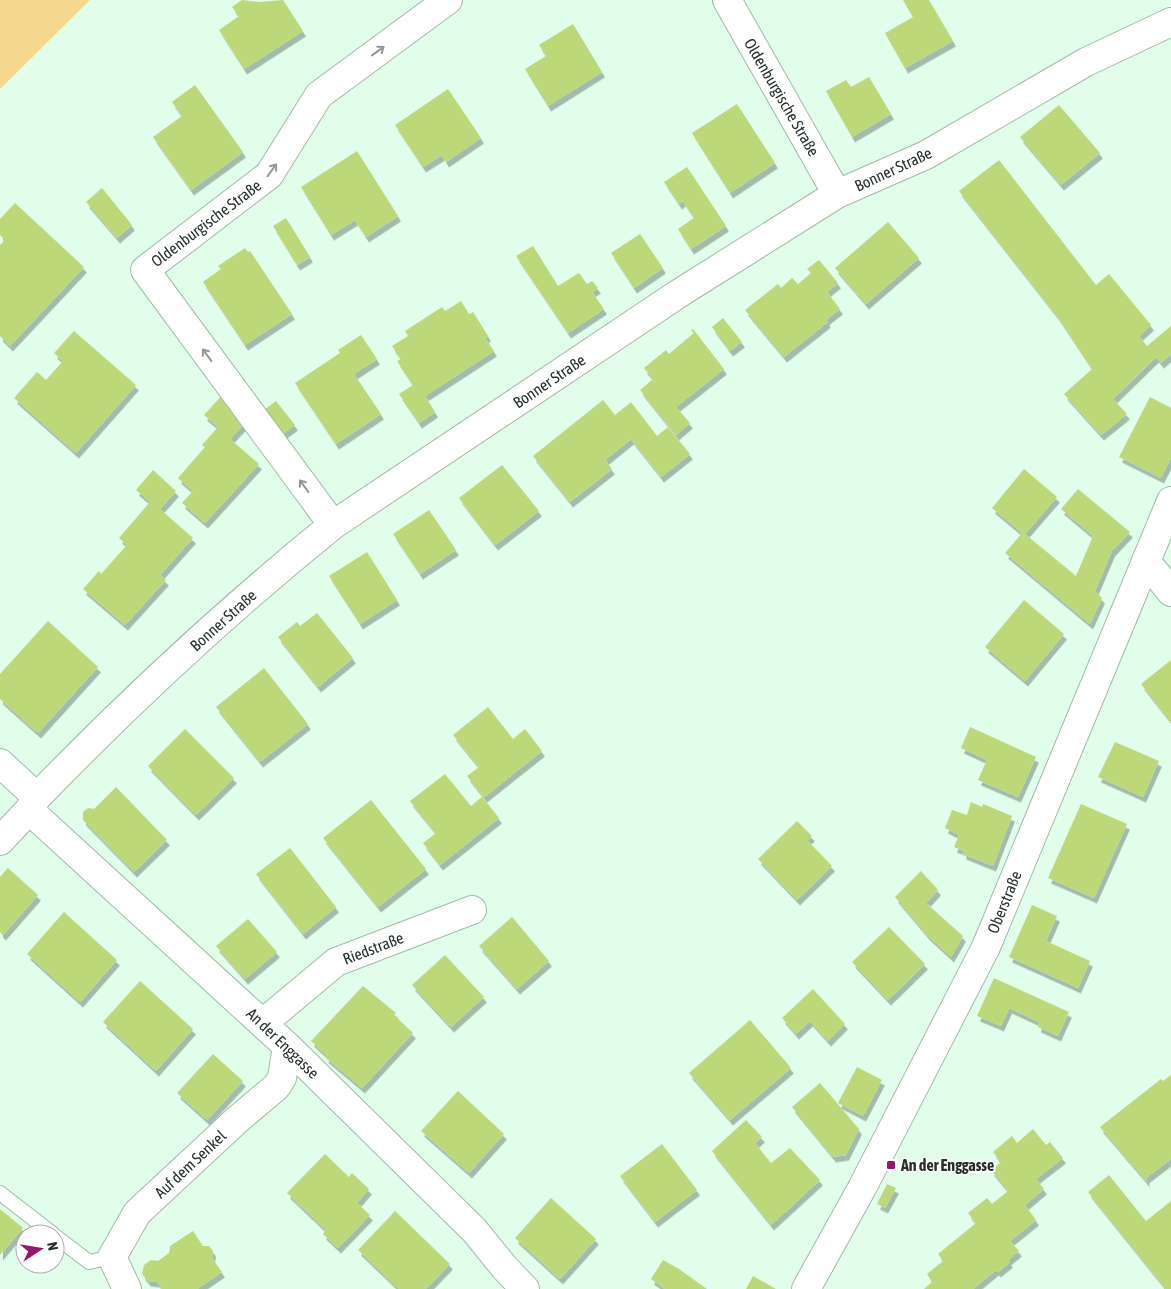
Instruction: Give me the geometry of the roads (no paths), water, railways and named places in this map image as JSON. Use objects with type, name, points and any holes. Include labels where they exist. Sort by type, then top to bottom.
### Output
[{"type":"street","name":"Oldenburgische Straße","points":[[332,525],[145,270],[269,175],[319,95],[448,0]]},
{"type":"street","name":"Oldenburgische Straße","points":[[727,0],[838,194]]},
{"type":"street","name":"Bonner Straße","points":[[0,841],[111,720],[332,525],[678,294],[838,194],[926,155],[1086,62],[1171,22]]},
{"type":"street","name":"Oberstraße","points":[[806,1289],[862,1188],[986,947],[1171,501]]},
{"type":"street","points":[[1146,561],[1171,592]]},
{"type":"street","name":"An der Enggasse","points":[[0,762],[33,803],[287,1046],[474,1230],[525,1289]]},
{"type":"street","name":"Riedstraße","points":[[263,1023],[336,962],[472,910]]},
{"type":"street","name":"Auf dem Senkel","points":[[112,1257],[137,1214],[238,1119],[276,1087],[282,1078],[287,1046]]},
{"type":"street","points":[[112,1257],[127,1289]]},
{"type":"lane","points":[[0,1194],[40,1224]]},
{"type":"lane","points":[[65,1243],[90,1262],[112,1257]]},
{"type":"place","name":"An der Enggasse","points":[[891,1165]]}]
